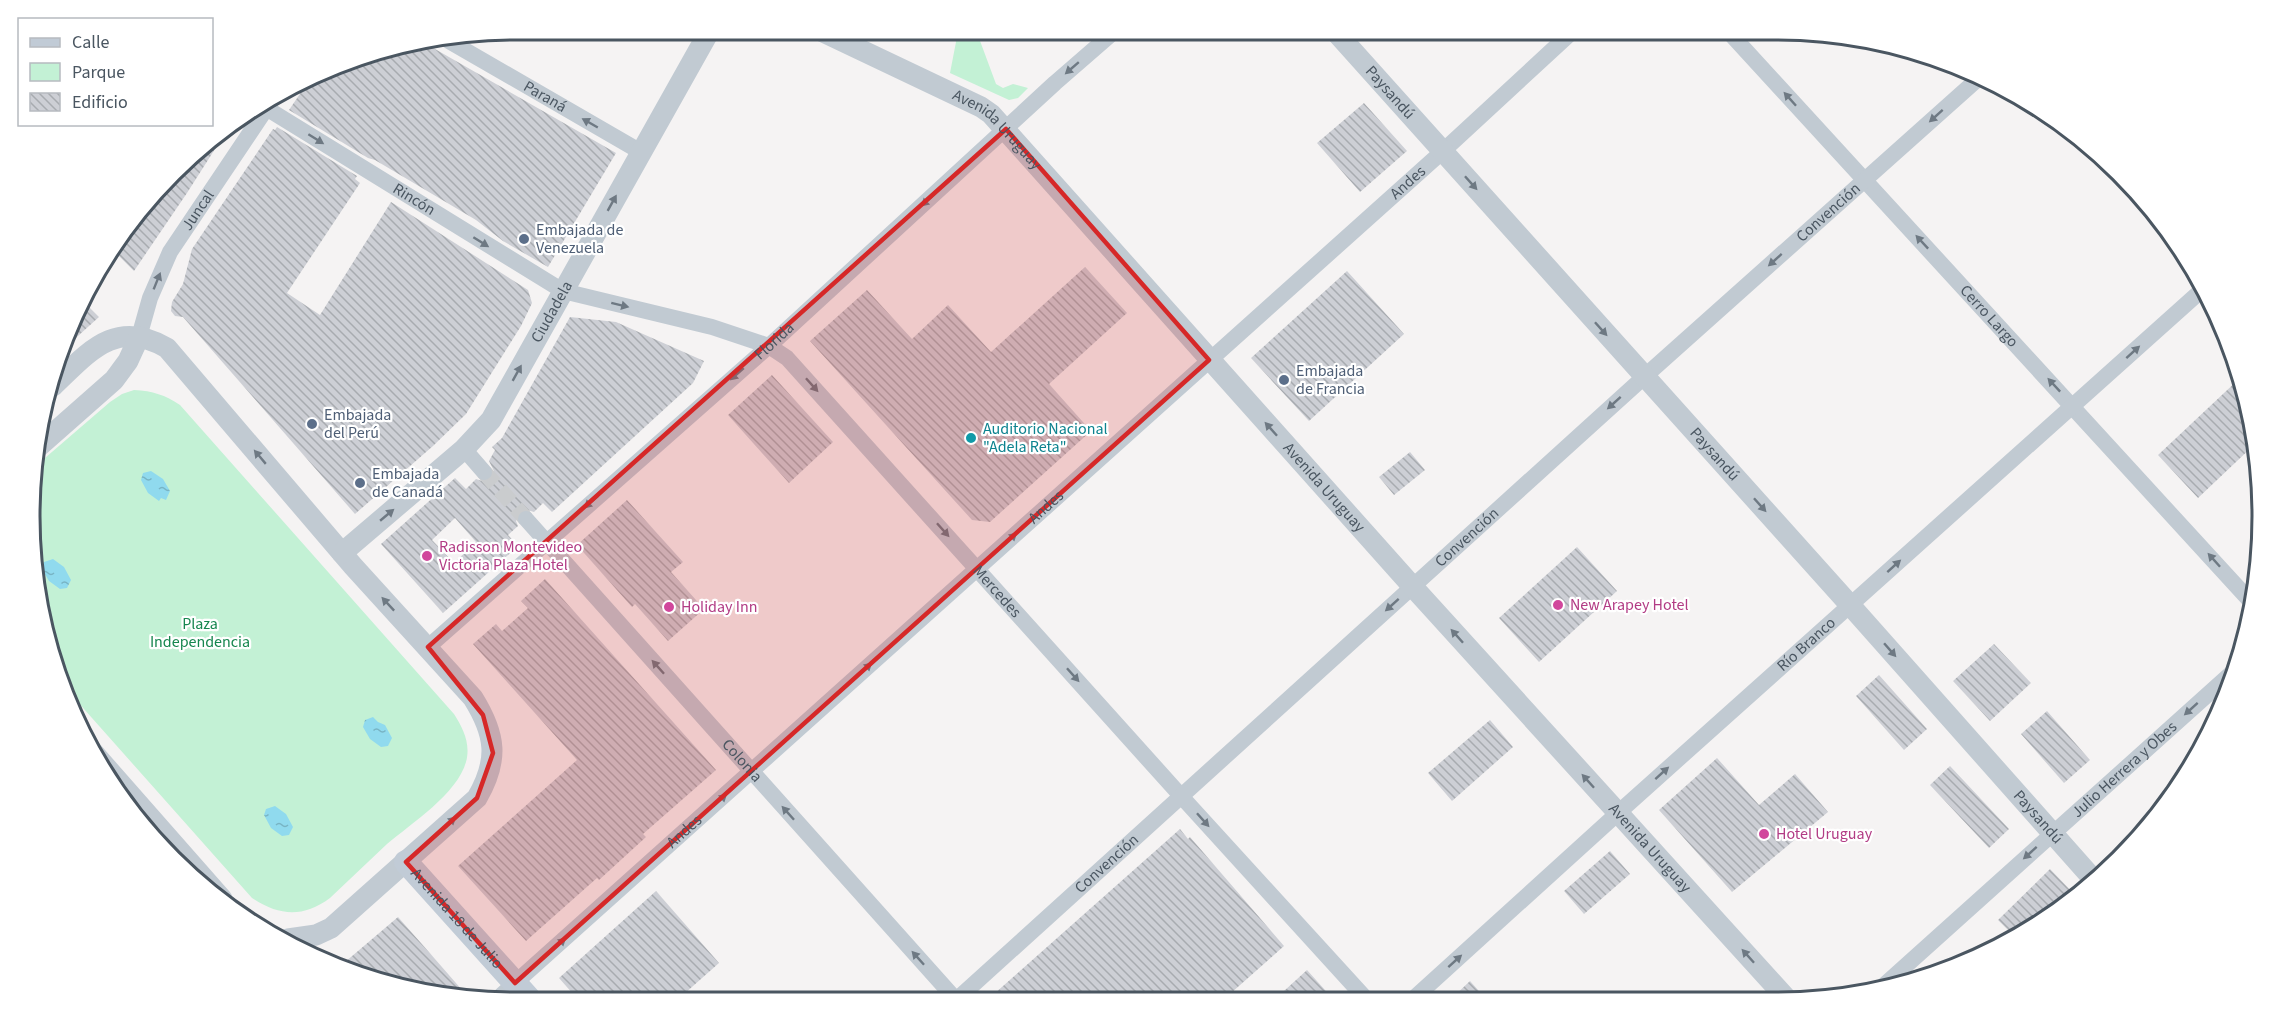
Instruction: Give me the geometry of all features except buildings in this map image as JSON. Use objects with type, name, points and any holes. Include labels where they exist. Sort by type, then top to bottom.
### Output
[{"type":"main road","name":"Avenida 18 de Julio","points":[[406,862],[523,992]]},
{"type":"street","name":"Ciudadela","points":[[342,553],[464,449],[490,420],[704,40]]},
{"type":"street","name":"Avenida Uruguay","points":[[840,40],[981,107],[1006,129],[1209,360],[1781,992]]},
{"type":"street","name":"Florida","points":[[428,647],[769,346],[1105,40]]},
{"type":"street","name":"Paysandú","points":[[1343,40],[2089,874]]},
{"type":"street","name":"Andes","points":[[505,992],[1443,151],[1563,40]]},
{"type":"street","name":"Cerro Largo","points":[[1735,40],[2073,405],[2244,595]]},
{"type":"street","name":"Paraná","points":[[456,45],[641,152]]},
{"type":"street","name":"Convención","points":[[966,992],[1644,377],[1972,84]]},
{"type":"street","name":"Rincón","points":[[277,105],[563,291]]},
{"type":"street","name":"Juncal","points":[[47,439],[114,380],[128,361],[139,337],[150,298],[170,252],[262,114]]},
{"type":"street","name":"Mercedes","points":[[563,291],[712,327],[769,346],[787,358],[1360,992]]},
{"type":"street","name":"Río Branco","points":[[1421,992],[2196,295]]},
{"type":"street","points":[[61,378],[96,346],[108,339],[123,336],[139,337],[153,340],[167,348],[342,553],[473,698],[483,715],[491,736],[493,753],[490,770],[477,798],[331,928],[316,935],[296,938]]},
{"type":"street","points":[[464,449],[484,472]]},
{"type":"street","name":"Colonia","points":[[526,519],[948,992]]},
{"type":"street","name":"Julio Herrera y Obes","points":[[1893,977],[2221,682]]},
{"type":"highlighted area","points":[[1006,129],[1209,360],[515,983],[406,862],[477,798],[493,753],[483,715],[428,647]]},
{"type":"green space","points":[[956,40],[980,40],[996,84],[1003,88],[1013,84],[1028,88],[1018,98],[1009,100],[950,73]]},
{"type":"green space","name":"Plaza Independencia","points":[[134,390],[147,391],[180,405],[454,714],[465,736],[466,762],[461,774],[444,796],[387,844],[330,898],[310,909],[301,912],[281,911],[252,898],[79,703],[66,670],[57,640],[45,579],[40,516],[45,458],[122,394]]},
{"type":"water","points":[[151,471],[163,479],[170,491],[166,500],[161,498],[159,501],[148,493],[141,480],[143,473]]},
{"type":"water","points":[[53,559],[64,567],[71,580],[67,588],[60,589],[49,581],[44,573],[44,562]]},
{"type":"water","points":[[373,717],[385,725],[392,738],[388,746],[381,747],[370,739],[363,727],[365,720]]},
{"type":"water","points":[[275,806],[286,814],[293,827],[289,835],[282,836],[271,828],[264,815],[266,809]]},
{"type":"tunnel","points":[[484,472],[526,519]]},
{"type":"place","name":"Embajada de Venezuela","points":[[524,239]]},
{"type":"place","name":"Embajada de Francia","points":[[1284,380]]},
{"type":"place","name":"Embajada del Perú","points":[[312,424]]},
{"type":"place","name":"Auditorio Nacional \"Adela Reta\"","points":[[971,438]]},
{"type":"place","name":"Embajada de Canadá","points":[[360,483]]},
{"type":"place","name":"Radisson Montevideo Victoria Plaza Hotel","points":[[427,556]]},
{"type":"place","name":"New Arapey Hotel","points":[[1558,605]]},
{"type":"place","name":"Holiday Inn","points":[[669,607]]},
{"type":"place","name":"Hotel Uruguay","points":[[1764,834]]}]
